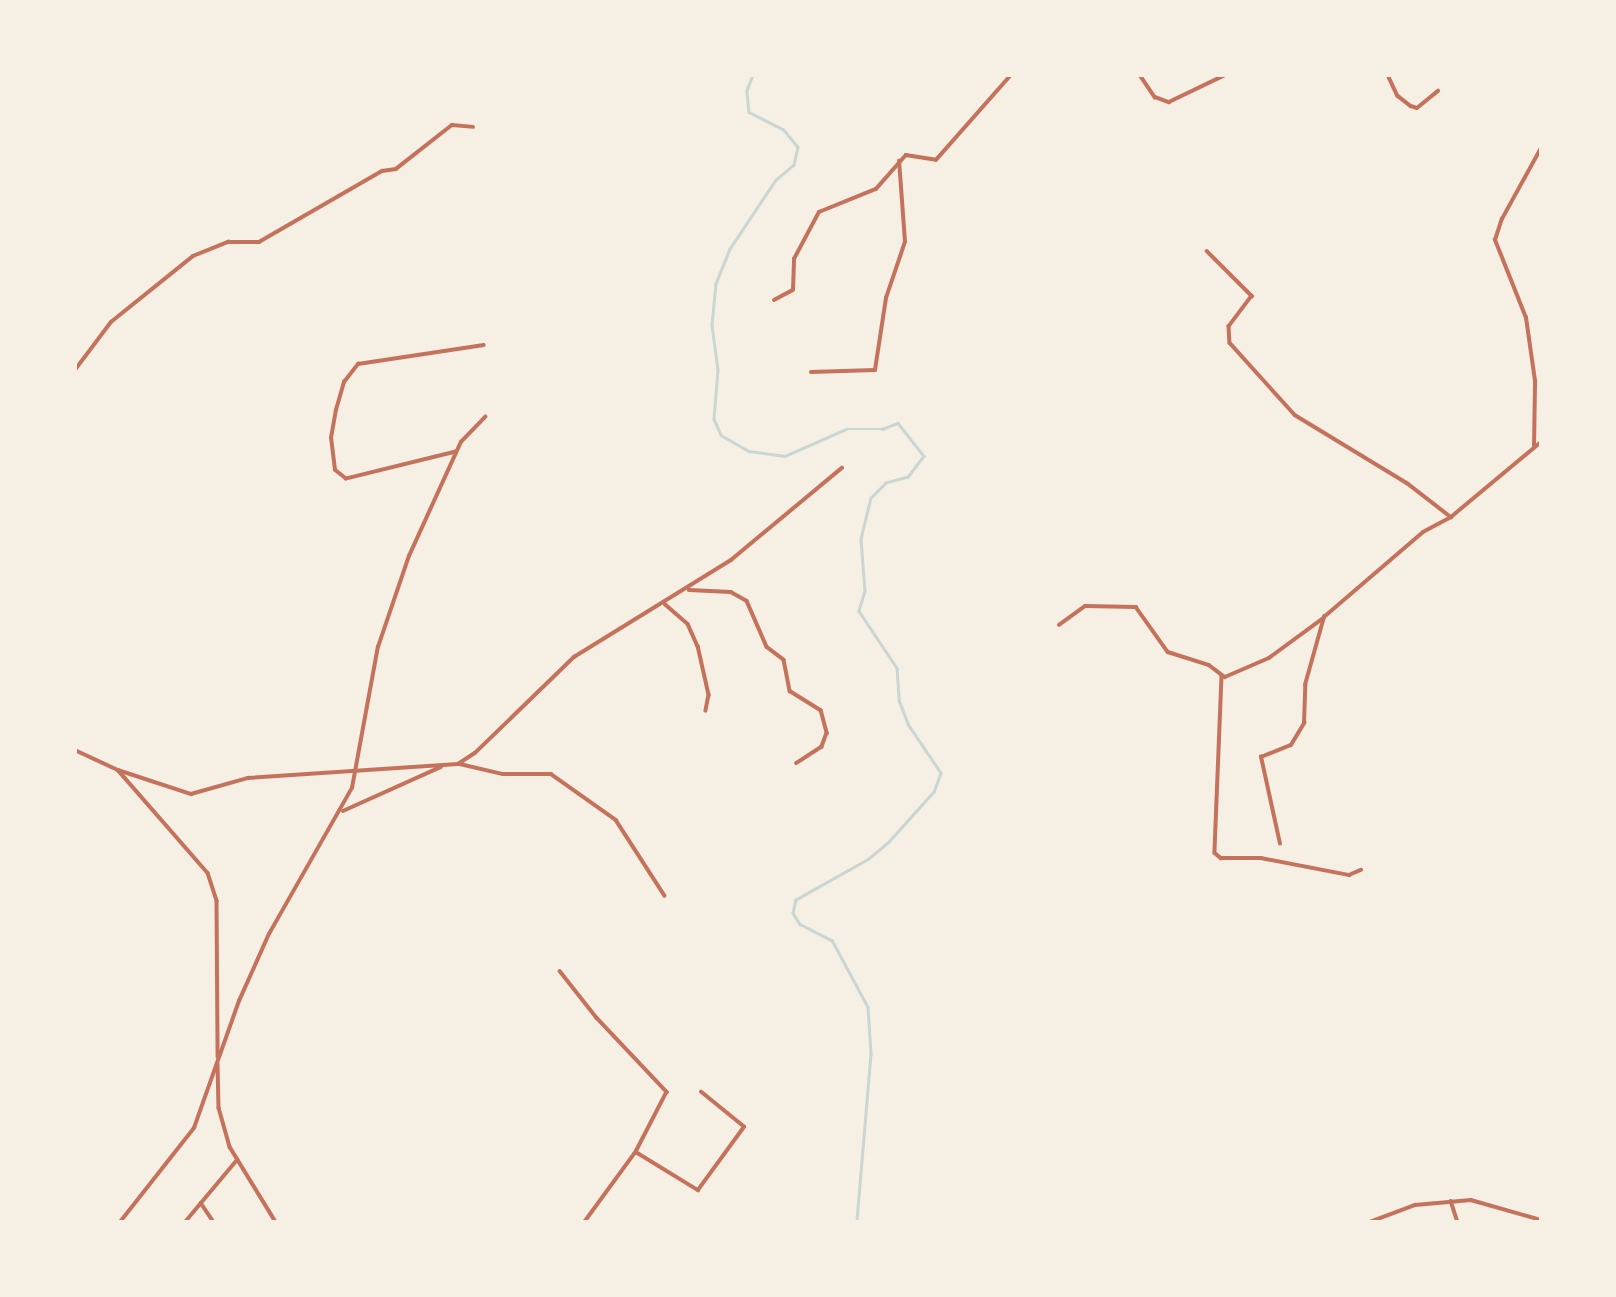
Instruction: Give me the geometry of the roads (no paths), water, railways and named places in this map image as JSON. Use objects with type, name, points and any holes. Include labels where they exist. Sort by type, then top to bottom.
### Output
[{"type":"street","points":[[774,300],[793,290],[794,259],[819,212],[876,189],[906,155],[936,160],[1011,75]]},
{"type":"street","points":[[1140,75],[1155,97],[1168,102],[1226,75]]},
{"type":"street","points":[[1388,75],[1398,96],[1411,106],[1417,107],[1438,91]]},
{"type":"street","points":[[75,370],[111,322],[193,256],[228,242],[259,242],[382,171],[396,169],[452,125],[473,127]]},
{"type":"street","points":[[1534,448],[1535,381],[1525,318],[1495,240],[1502,219],[1541,148]]},
{"type":"street","points":[[811,372],[875,370],[886,298],[905,242],[899,161]]},
{"type":"street","points":[[1207,251],[1252,296],[1229,326],[1230,343],[1295,415],[1407,483],[1451,517]]},
{"type":"street","points":[[456,452],[346,479],[335,470],[331,438],[336,410],[344,382],[358,364],[484,345]]},
{"type":"street","points":[[120,1222],[194,1128],[269,934],[341,812],[357,774],[378,647],[409,556],[456,452],[485,417]]},
{"type":"street","points":[[1222,676],[1269,658],[1324,617],[1423,532],[1451,517],[1541,442]]},
{"type":"street","points":[[458,764],[475,753],[574,657],[665,604],[731,560],[842,468]]},
{"type":"street","points":[[687,590],[731,592],[747,601],[767,647],[784,660],[790,691],[821,710],[827,733],[822,747],[797,764]]},
{"type":"street","points":[[665,604],[688,624],[698,646],[709,695],[706,711]]},
{"type":"street","points":[[1059,625],[1084,606],[1136,607],[1168,652],[1180,659],[1209,665],[1222,676]]},
{"type":"street","points":[[1280,844],[1261,757],[1291,745],[1304,723],[1306,685],[1324,617]]},
{"type":"street","points":[[1222,676],[1215,853],[1221,858],[1261,858],[1349,875],[1361,870]]},
{"type":"street","points":[[75,750],[118,770],[191,794],[248,778],[357,774],[458,764],[503,774],[551,774],[616,820],[665,896]]},
{"type":"street","points":[[341,812],[417,782],[442,766]]},
{"type":"street","points":[[118,770],[193,853],[211,882],[217,901],[219,1108],[237,1160],[276,1222]]},
{"type":"street","points":[[560,971],[597,1018],[667,1092],[636,1152],[585,1222]]},
{"type":"street","points":[[636,1152],[698,1190],[744,1127],[701,1092]]},
{"type":"street","points":[[185,1222],[237,1160]]},
{"type":"street","points":[[1370,1222],[1415,1205],[1471,1200],[1541,1220]]},
{"type":"street","points":[[1451,1201],[1458,1222]]},
{"type":"street","points":[[201,1203],[214,1222]]},
{"type":"street","points":[[1387,1215],[1389,1222]]},
{"type":"waterway","points":[[753,75],[747,91],[749,112],[783,129],[798,147],[794,165],[776,180],[730,249],[716,284],[712,325],[718,370],[714,419],[721,435],[749,451],[785,456],[846,429],[882,429],[898,423],[924,456],[908,477],[886,483],[871,498],[861,539],[865,591],[859,611],[897,668],[899,700],[908,724],[941,773],[934,792],[889,842],[869,859],[796,900],[793,913],[800,924],[832,940],[868,1007],[871,1054],[857,1222]]}]
